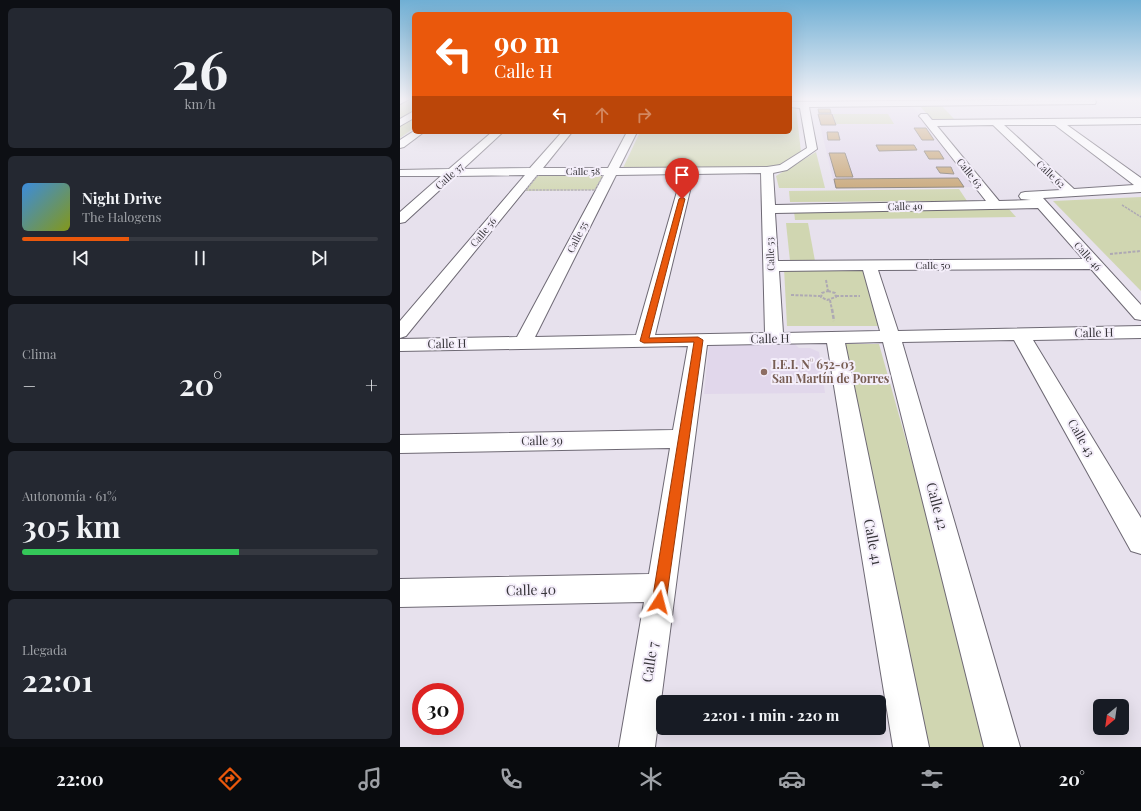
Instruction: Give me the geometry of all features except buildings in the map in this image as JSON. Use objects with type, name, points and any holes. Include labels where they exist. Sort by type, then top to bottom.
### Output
[{"type":"street","name":"Calle 58","points":[[400,172],[767,170],[783,168],[808,153],[812,149],[809,133]]},
{"type":"street","name":"Calle 63","points":[[938,133],[993,201]]},
{"type":"street","name":"Calle 62","points":[[1007,133],[1071,193]]},
{"type":"street","points":[[1072,133],[1141,184]]},
{"type":"street","points":[[400,145],[416,134]]},
{"type":"street","name":"Calle 37","points":[[400,220],[496,134]]},
{"type":"street","name":"Calle 56","points":[[400,332],[565,134]]},
{"type":"street","name":"Calle 55","points":[[522,343],[631,134]]},
{"type":"street","name":"Calle 53","points":[[767,170],[774,338]]},
{"type":"street","points":[[644,341],[690,171]]},
{"type":"street","name":"Calle 49","points":[[768,209],[1038,200],[1071,193],[1141,188]]},
{"type":"street","name":"Calle 46","points":[[1038,200],[1141,315]]},
{"type":"street","name":"Calle 50","points":[[771,266],[1095,264]]},
{"type":"street","name":"Calle 42","points":[[869,265],[891,337],[1002,747]]},
{"type":"street","name":"Calle H","points":[[400,345],[774,338],[835,331],[891,337],[1141,332]]},
{"type":"street","name":"Calle 41","points":[[835,331],[911,747]]},
{"type":"street","name":"Calle 43","points":[[1020,334],[1141,542]]},
{"type":"street","name":"Calle 7","points":[[637,747],[698,340]]},
{"type":"street","name":"Calle 39","points":[[400,444],[683,439]]},
{"type":"street","name":"Calle 40","points":[[400,593],[661,588]]},
{"type":"path","points":[[1113,260],[1107,254],[1141,251]]},
{"type":"path","points":[[789,289],[790,302]]},
{"type":"path","points":[[820,296],[822,293],[828,291],[835,293],[836,296]]},
{"type":"path","points":[[789,295],[820,296],[830,300],[836,296],[866,296]]},
{"type":"path","points":[[830,300],[835,331]]},
{"type":"shaded area","points":[[822,133],[933,133],[974,187],[835,188]]},
{"type":"shaded area","name":"I.E.I. N° 652-03 San Martín de Porres","points":[[794,343],[799,348],[810,348],[819,352],[825,393],[704,394],[709,345]]},
{"type":"green space","points":[[400,133],[407,133],[400,138]]},
{"type":"green space","points":[[799,133],[801,152],[778,167],[623,168],[639,134]]},
{"type":"green space","points":[[816,152],[825,188],[779,188],[776,176]]},
{"type":"green space","points":[[606,173],[597,190],[523,191],[537,174]]},
{"type":"green space","points":[[959,189],[967,201],[790,202],[789,191]]},
{"type":"green space","points":[[1141,197],[1141,291],[1053,201]]},
{"type":"green space","points":[[1008,208],[1016,217],[795,220],[794,211]]},
{"type":"green space","points":[[786,223],[808,223],[815,261],[790,261]]},
{"type":"green space","points":[[784,268],[862,268],[878,326],[787,326]]},
{"type":"green space","points":[[842,344],[879,344],[992,747],[921,747]]},
{"type":"place","name":"I.E.I. N° 652-03 San Martín de Porres","points":[[764,372]]},
{"type":"route","points":[[659,602],[698,340],[644,341],[682,199]]}]
